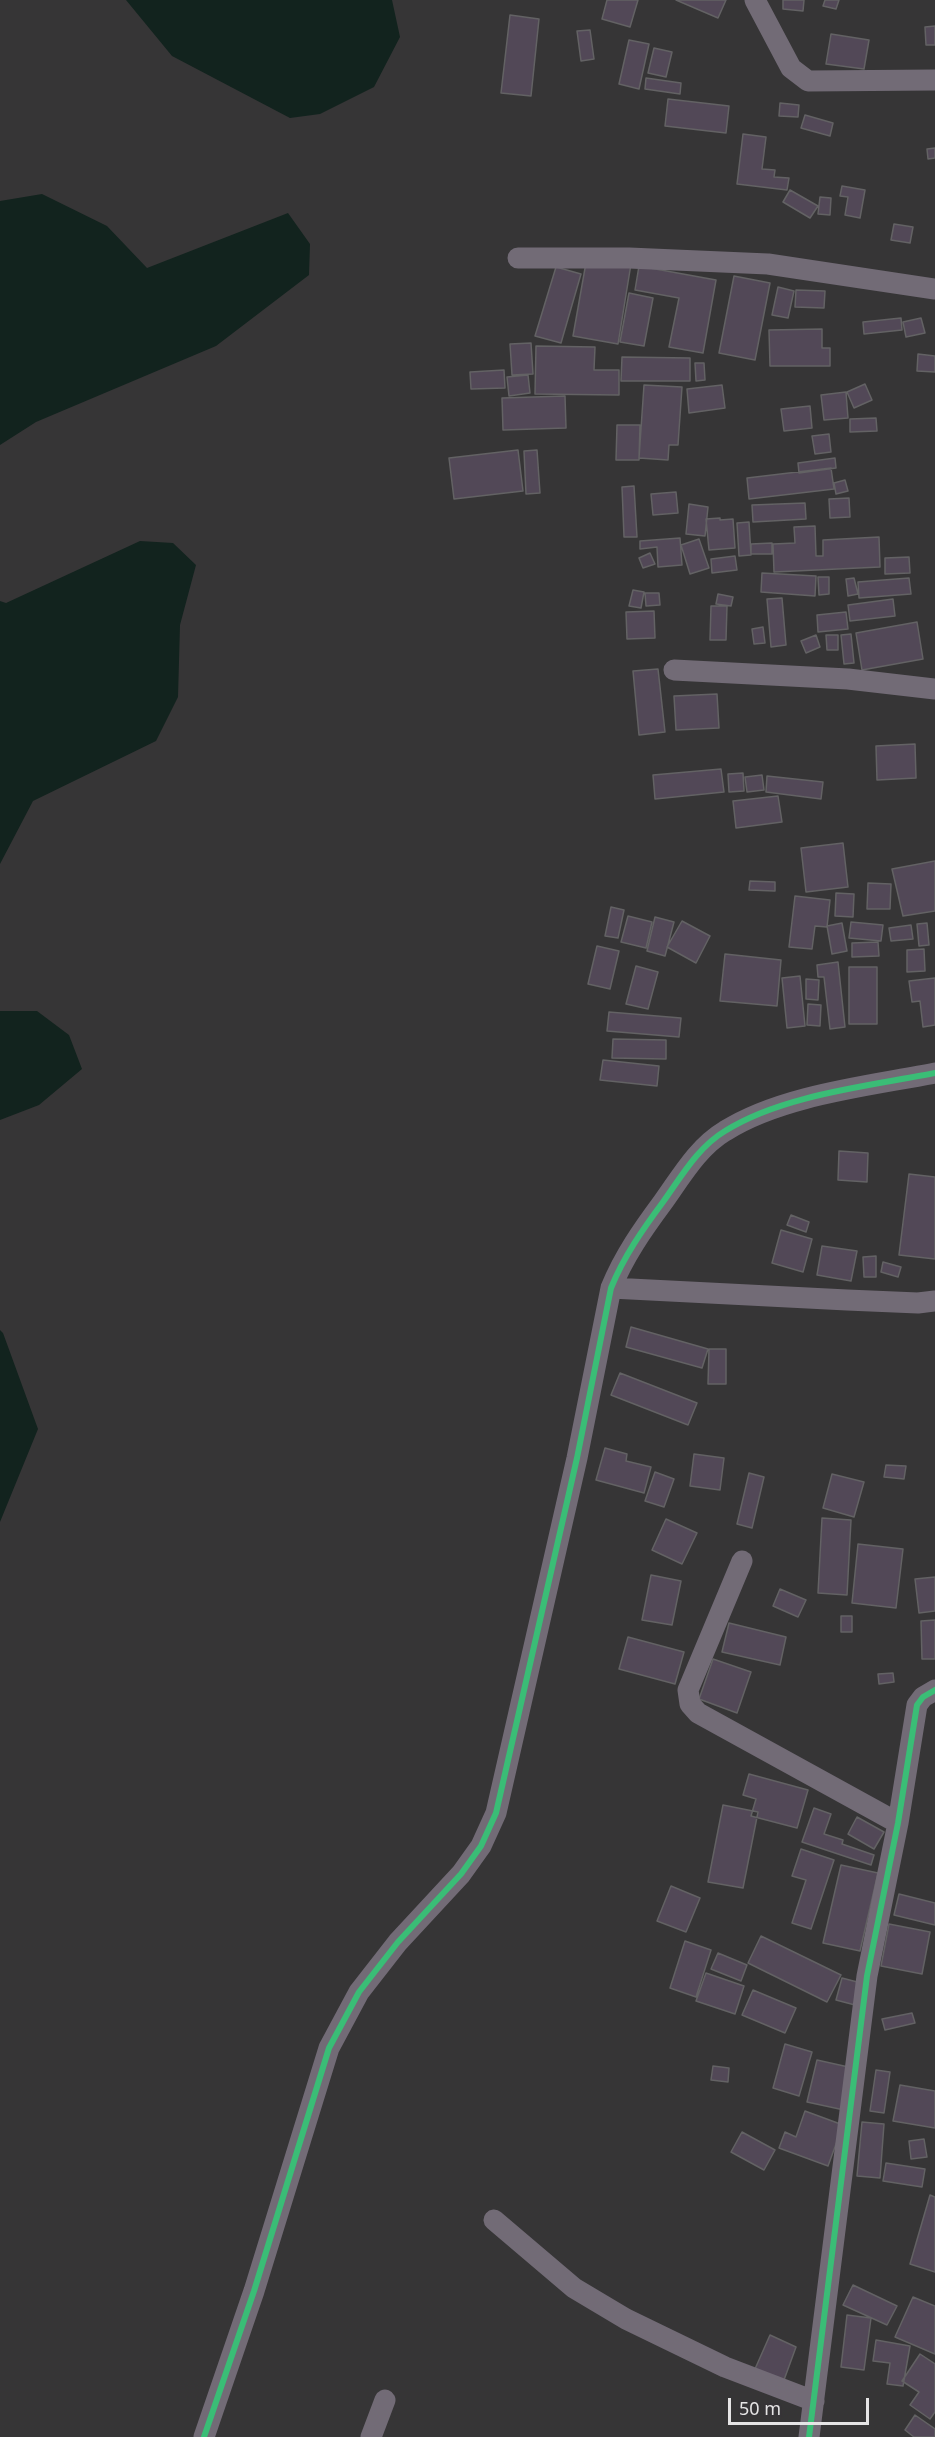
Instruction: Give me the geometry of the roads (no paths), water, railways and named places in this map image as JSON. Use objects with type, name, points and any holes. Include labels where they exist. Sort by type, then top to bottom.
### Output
[{"type":"street","points":[[755,0],[791,68],[808,81],[935,80]]},
{"type":"street","points":[[519,258],[628,258],[768,264],[935,289]]},
{"type":"street","points":[[674,670],[848,679],[935,689]]},
{"type":"street","points":[[204,2437],[254,2291],[329,2048],[359,1992],[398,1942],[461,1874],[481,1846],[496,1813],[578,1458],[611,1288],[620,1266],[645,1227],[700,1152],[725,1131],[777,1107],[935,1073]]},
{"type":"street","points":[[611,1288],[918,1303],[935,1301]]},
{"type":"street","points":[[742,1561],[688,1690],[690,1704],[698,1713],[897,1823]]},
{"type":"street","points":[[809,2437],[867,1976],[917,1705],[923,1697],[935,1690]]},
{"type":"street","points":[[494,2220],[574,2288],[626,2319],[725,2367],[814,2401]]},
{"type":"street","points":[[371,2437],[385,2400]]}]
